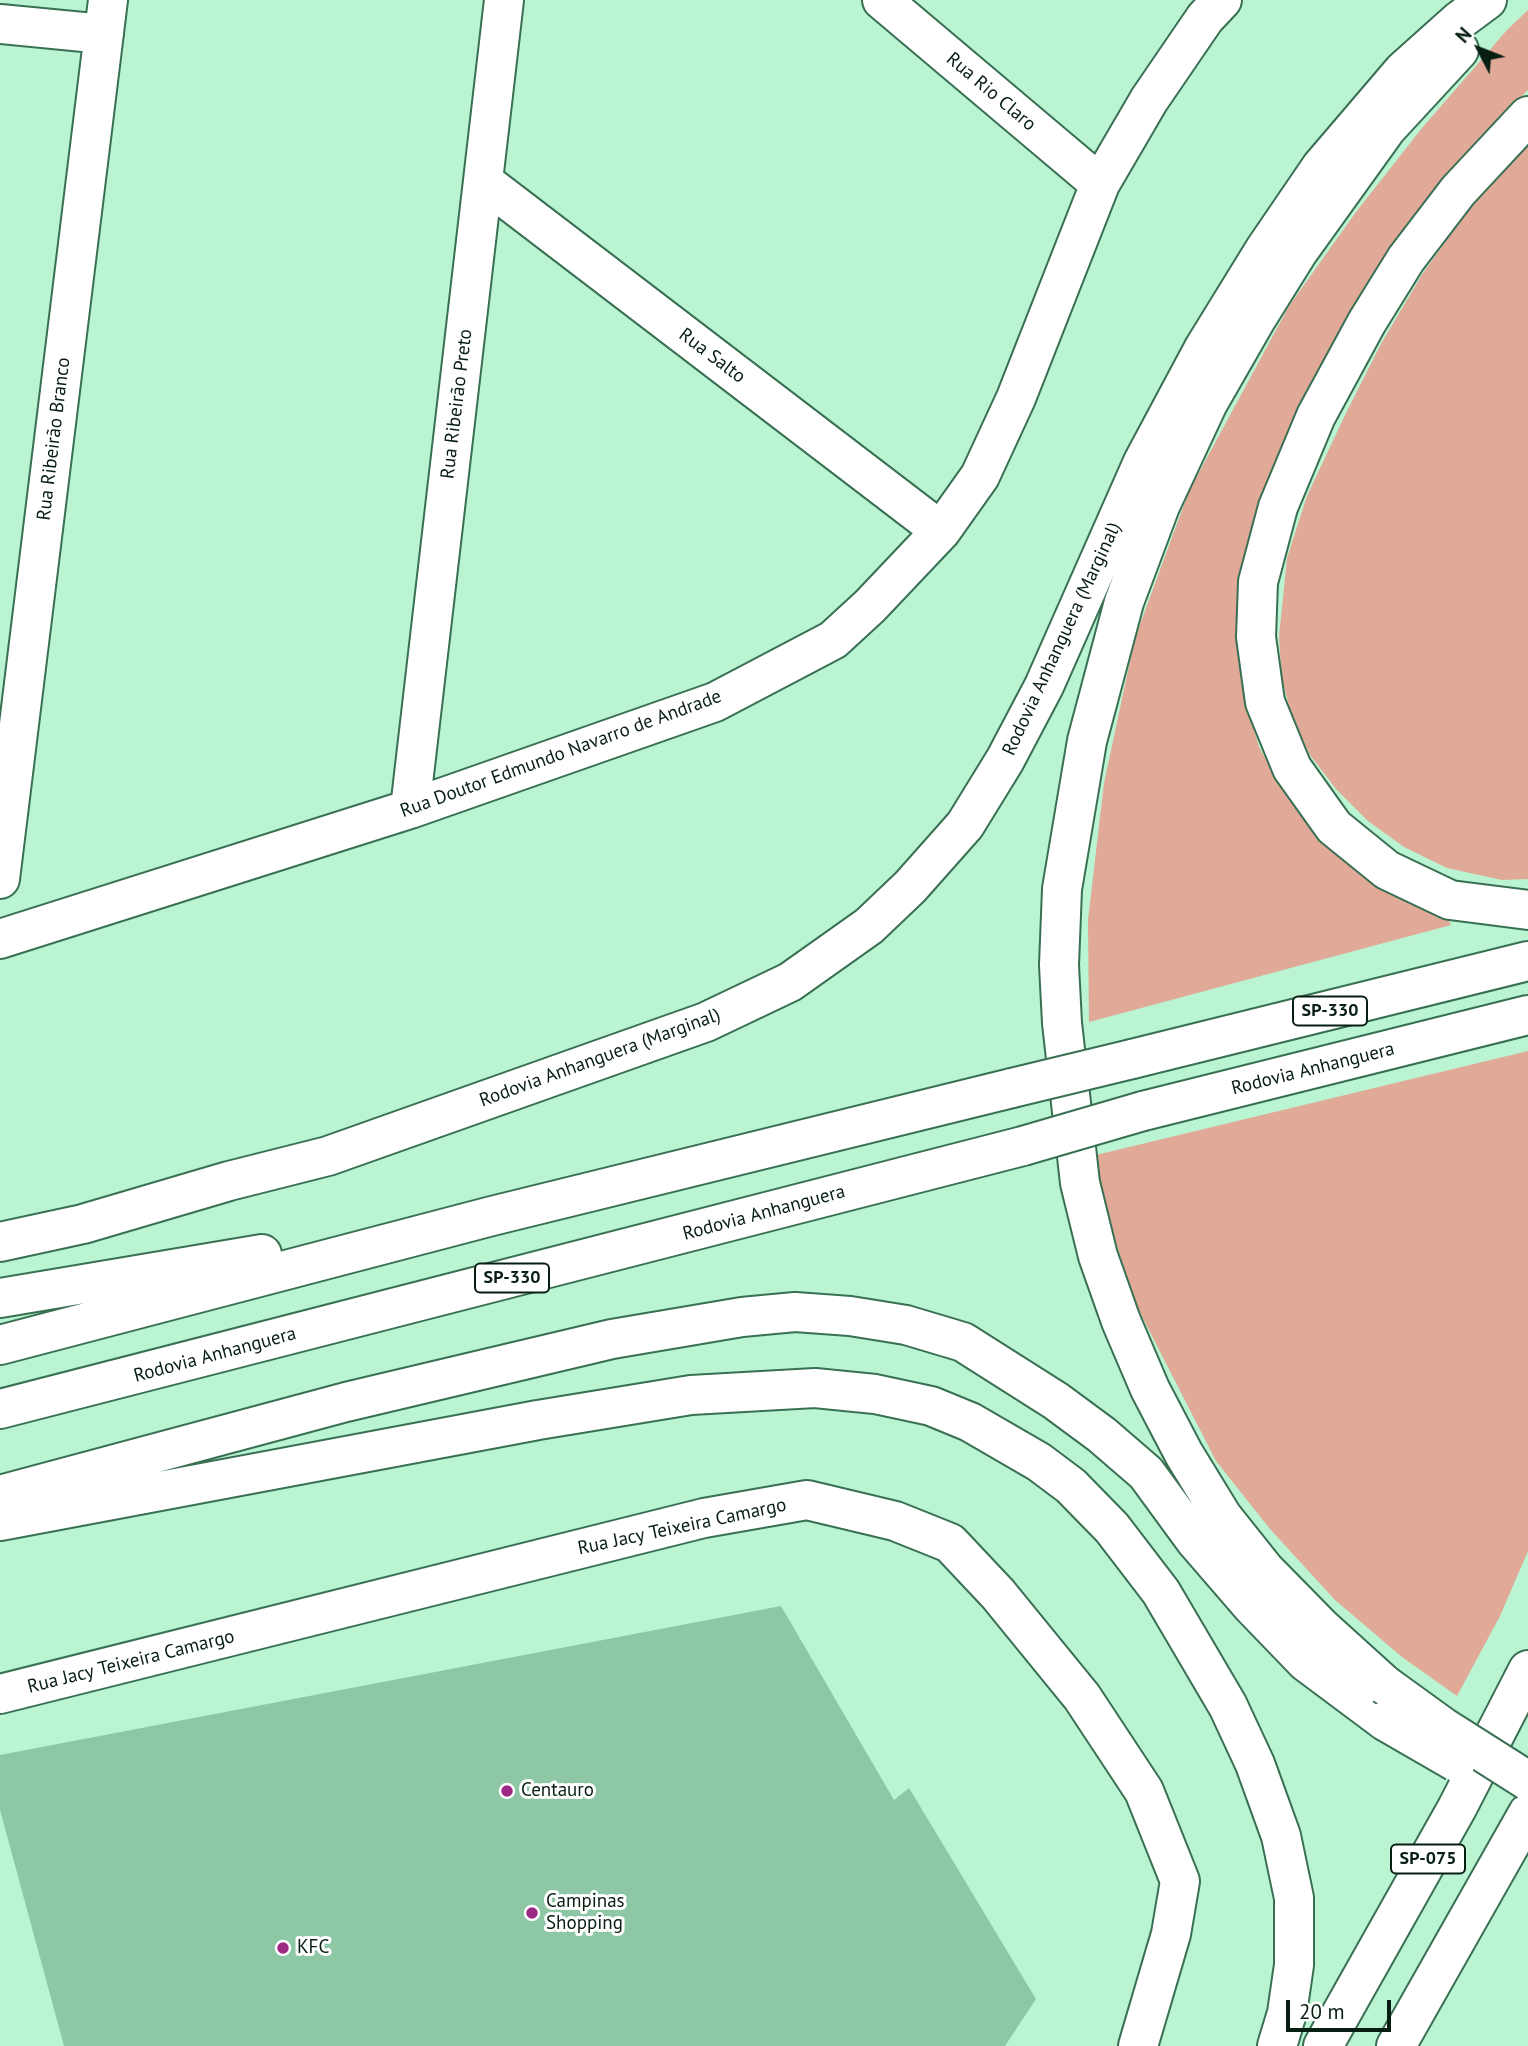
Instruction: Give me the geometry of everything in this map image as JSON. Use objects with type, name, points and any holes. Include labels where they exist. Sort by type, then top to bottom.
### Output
[{"type":"main road","name":"Rua Ribeirão Preto","points":[[410,809],[504,0]]},
{"type":"main road","name":"Rua Rio Claro","points":[[882,0],[1100,184]]},
{"type":"main road","name":"Rua Doutor Edmundo Navarro de Andrade","points":[[0,939],[410,809],[715,702],[833,639],[870,606],[941,531],[979,476],[1011,409],[1100,184],[1149,100],[1205,18],[1222,0]]},
{"type":"main road","name":"Rodovia Anhanguera (Marginal)","points":[[0,1242],[83,1224],[229,1181],[328,1156],[693,1027],[790,982],[869,926],[910,887],[965,825],[1005,760],[1044,686],[1143,462],[1204,348],[1265,249],[1321,167],[1402,71],[1487,0]]},
{"type":"main road","points":[[1506,0],[1387,128],[1298,252],[1208,403],[1160,506],[1124,602],[1087,741],[1062,889],[1059,965],[1062,1023],[1080,1183],[1098,1256],[1150,1389],[1172,1433],[1222,1516],[1265,1570],[1321,1627],[1385,1703],[1454,1761],[1528,1791]]},
{"type":"main road","points":[[0,24],[106,17]]},
{"type":"main road","name":"Rua Ribeirão Branco","points":[[0,879],[106,17]]},
{"type":"main road","points":[[1528,116],[1458,191],[1406,259],[1367,322],[1316,416],[1278,507],[1258,582],[1256,637],[1265,702],[1292,768],[1334,827],[1387,870],[1450,900],[1528,910]]},
{"type":"main road","name":"Rua Salto","points":[[483,181],[941,531]]},
{"type":"main road","name":"SP-330","points":[[0,1345],[492,1216],[1528,961]]},
{"type":"main road","name":"Rodovia Anhanguera","points":[[0,1409],[1023,1146],[1143,1111],[1528,1015]]},
{"type":"main road","points":[[0,1298],[492,1216]]},
{"type":"main road","points":[[0,1495],[346,1402],[612,1339],[741,1317],[795,1312],[906,1325],[963,1342],[1102,1435],[1146,1473],[1195,1540],[1252,1606],[1306,1662],[1385,1703],[1443,1727],[1528,1781]]},
{"type":"main road","points":[[0,1521],[524,1422],[691,1395],[815,1388],[875,1394],[931,1406],[970,1422],[1039,1462],[1070,1486],[1112,1528],[1161,1592],[1228,1706],[1255,1764],[1281,1836],[1294,1898],[1294,1965],[1287,2013],[1277,2046]]},
{"type":"main road","name":"Rua Jacy Teixeira Camargo","points":[[0,1694],[704,1518],[807,1500],[895,1521],[950,1543],[998,1594],[1082,1697],[1144,1791],[1180,1881],[1171,1934],[1138,2046]]},
{"type":"main road","name":"SP-075","points":[[1323,2046],[1457,1808],[1528,1670]]},
{"type":"main road","name":"SP-075","points":[[1396,2046],[1528,1813]]},
{"type":"shaded area","points":[[1528,10],[1528,90],[1478,139],[1402,240],[1297,426],[1250,715],[1259,747],[1281,786],[1304,820],[1336,854],[1372,883],[1410,904],[1447,917],[1451,925],[1089,1022],[1088,920],[1104,783],[1135,638],[1189,491],[1289,306],[1356,212],[1422,128],[1507,30]]},
{"type":"shaded area","points":[[1528,139],[1528,879],[1502,880],[1447,868],[1404,847],[1368,821],[1336,789],[1310,755],[1292,718],[1282,679],[1279,637],[1287,558],[1307,496],[1346,413],[1382,342],[1423,273],[1470,208]]},
{"type":"shaded area","points":[[1528,1051],[1528,1551],[1500,1616],[1457,1696],[1402,1657],[1335,1600],[1270,1529],[1216,1461],[1132,1297],[1102,1194],[1096,1155]]},
{"type":"building","points":[[781,1606],[894,1800],[909,1788],[1036,1999],[1005,2046],[64,2046],[0,1810],[0,1755]]},
{"type":"place","name":"Centauro","points":[[507,1791]]},
{"type":"place","name":"Campinas Shopping","points":[[532,1913]]},
{"type":"place","name":"KFC","points":[[283,1948]]}]
